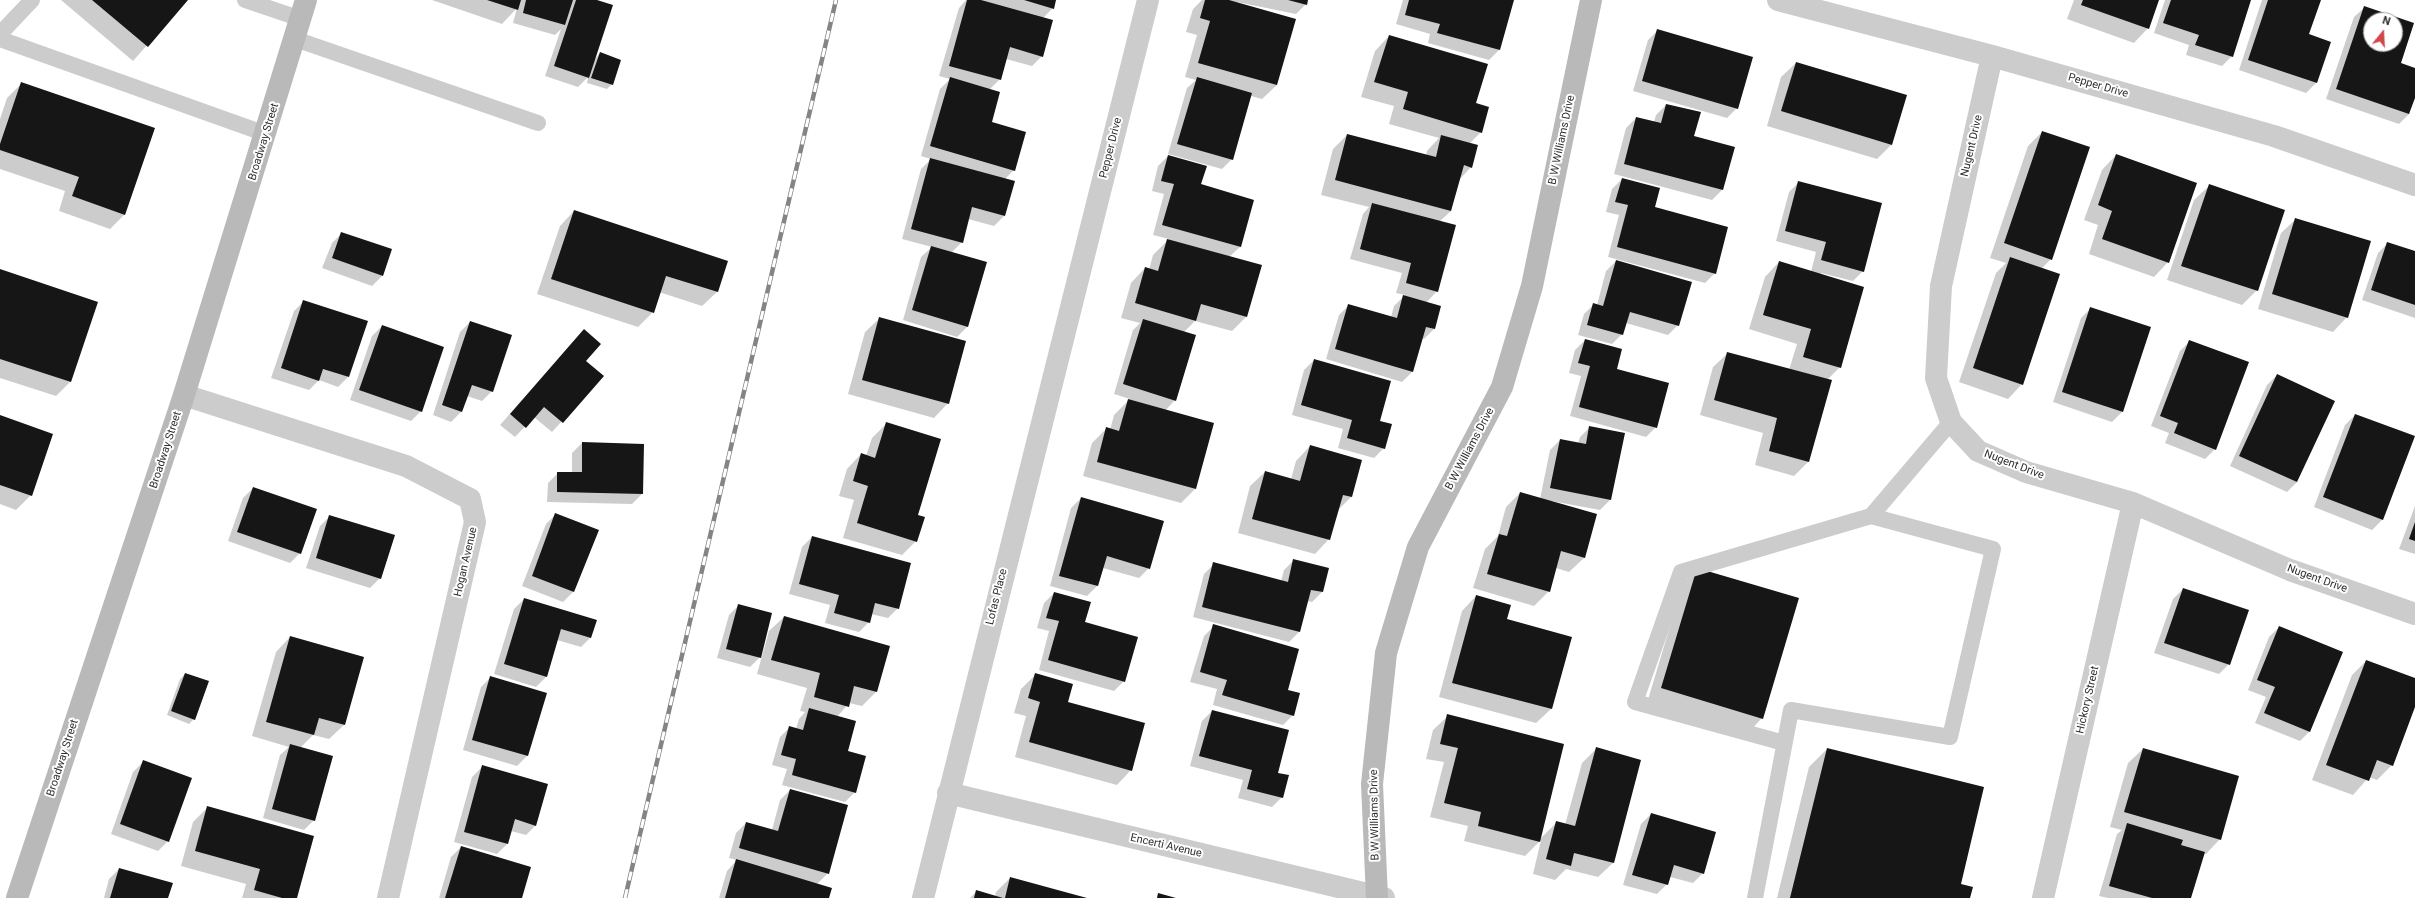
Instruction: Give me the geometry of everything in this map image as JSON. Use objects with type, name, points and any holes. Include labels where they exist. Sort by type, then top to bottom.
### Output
[{"type":"street","name":"Pepper Drive","points":[[1073,296],[1148,0]]},
{"type":"street","name":"B W Williams Drive","points":[[1379,897],[1372,784],[1386,653],[1418,547],[1502,387],[1532,286],[1591,0]]},
{"type":"street","name":"Pepper Drive","points":[[1778,0],[1992,56],[2274,136],[2415,185]]},
{"type":"street","name":"Broadway Street","points":[[17,898],[184,395],[301,19]]},
{"type":"street","name":"Nugent Drive","points":[[1992,56],[1941,286],[1936,378],[1951,422],[1978,451],[2026,472],[2133,503],[2290,570],[2415,614]]},
{"type":"street","name":"Lofas Place","points":[[923,898],[1073,296]]},
{"type":"street","name":"Hogan Avenue","points":[[184,395],[406,466],[470,499],[475,522],[388,898]]},
{"type":"street","name":"Hickory Street","points":[[2043,898],[2133,503]]},
{"type":"street","name":"Encerti Avenue","points":[[948,793],[1379,897]]},
{"type":"lane","points":[[0,34],[32,0]]},
{"type":"lane","points":[[245,0],[301,19],[538,123]]},
{"type":"lane","points":[[0,38],[266,134]]},
{"type":"lane","points":[[1870,516],[1951,422]]},
{"type":"lane","points":[[1755,898],[1791,710],[1950,737],[1993,549],[1870,516],[1681,572],[1635,702],[1784,743]]},
{"type":"building","points":[[92,0],[188,0],[148,47]]},
{"type":"building","points":[[487,0],[521,0],[518,10]]},
{"type":"building","points":[[526,0],[573,0],[565,25],[523,13]]},
{"type":"building","points":[[576,0],[597,0],[613,5],[589,78],[554,66]]},
{"type":"building","points":[[967,0],[981,0],[1053,20],[1043,57],[1010,47],[1001,80],[949,66]]},
{"type":"building","points":[[1024,0],[1056,0],[1054,9]]},
{"type":"building","points":[[1205,0],[1229,0],[1296,19],[1277,85],[1198,63],[1210,21],[1200,18]]},
{"type":"building","points":[[1288,0],[1308,0],[1307,5]]},
{"type":"building","points":[[1409,0],[1514,0],[1500,50],[1437,33],[1440,24],[1405,15]]},
{"type":"building","points":[[2083,0],[2159,0],[2149,29],[2081,5]]},
{"type":"building","points":[[2171,0],[2251,0],[2233,57],[2195,45],[2199,35],[2163,23]]},
{"type":"building","points":[[2268,0],[2321,0],[2309,34],[2331,42],[2317,83],[2248,60]]},
{"type":"building","points":[[2364,6],[2382,12],[2363,12],[2363,52],[2403,52],[2403,19],[2414,23],[2401,63],[2415,68],[2415,98],[2409,114],[2336,89]]},
{"type":"building","points":[[1657,29],[1753,57],[1738,109],[1642,81]]},
{"type":"building","points":[[1389,35],[1488,64],[1476,103],[1489,107],[1482,133],[1403,109],[1408,92],[1374,82]]},
{"type":"building","points":[[600,52],[621,60],[613,85],[591,78]]},
{"type":"building","points":[[1796,62],[1907,95],[1892,145],[1781,111]]},
{"type":"building","points":[[950,77],[1000,92],[992,122],[1026,132],[1015,171],[930,146]]},
{"type":"building","points":[[1197,77],[1252,93],[1233,160],[1177,144]]},
{"type":"building","points":[[21,82],[155,128],[125,215],[72,196],[79,177],[0,150],[0,144]]},
{"type":"building","points":[[1666,104],[1701,112],[1694,136],[1735,147],[1723,190],[1624,164],[1636,117],[1661,123]]},
{"type":"building","points":[[2042,131],[2090,147],[2052,260],[2004,243]]},
{"type":"building","points":[[1347,134],[1436,157],[1441,135],[1478,145],[1472,168],[1464,165],[1451,211],[1335,180]]},
{"type":"building","points":[[2116,154],[2197,183],[2169,263],[2102,239],[2112,211],[2098,205]]},
{"type":"building","points":[[1168,155],[1207,166],[1201,184],[1254,200],[1241,247],[1162,225],[1174,184],[1161,181]]},
{"type":"building","points":[[930,158],[1015,181],[1005,216],[972,207],[963,243],[911,229]]},
{"type":"building","points":[[1622,178],[1660,188],[1655,207],[1728,227],[1716,274],[1617,247],[1628,205],[1615,202]]},
{"type":"building","points":[[1798,181],[1882,203],[1864,272],[1821,260],[1826,242],[1785,231]]},
{"type":"building","points":[[2209,184],[2285,210],[2258,291],[2181,266]]},
{"type":"building","points":[[1372,203],[1456,225],[1438,292],[1406,283],[1411,263],[1360,249]]},
{"type":"building","points":[[574,210],[728,261],[718,292],[666,276],[654,313],[551,279]]},
{"type":"building","points":[[2295,218],[2371,241],[2348,318],[2272,294]]},
{"type":"building","points":[[341,232],[392,249],[383,276],[332,258]]},
{"type":"building","points":[[1167,239],[1262,265],[1247,317],[1201,304],[1196,321],[1135,303],[1145,267],[1158,271]]},
{"type":"building","points":[[2387,242],[2415,251],[2415,305],[2371,290]]},
{"type":"building","points":[[931,246],[987,262],[968,327],[912,310]]},
{"type":"building","points":[[2010,257],[2060,274],[2023,385],[1973,368]]},
{"type":"building","points":[[1616,260],[1692,282],[1679,326],[1630,312],[1623,335],[1587,325],[1593,303],[1603,306]]},
{"type":"building","points":[[1779,261],[1864,287],[1841,368],[1803,357],[1811,329],[1763,315]]},
{"type":"building","points":[[0,269],[98,302],[71,382],[0,359]]},
{"type":"building","points":[[1403,295],[1441,306],[1435,329],[1426,327],[1413,372],[1335,349],[1348,304],[1397,318]]},
{"type":"building","points":[[303,300],[368,321],[349,377],[323,369],[319,381],[281,368]]},
{"type":"building","points":[[2090,307],[2151,327],[2123,412],[2062,392]]},
{"type":"building","points":[[879,317],[966,341],[949,404],[862,380]]},
{"type":"building","points":[[1143,319],[1196,335],[1176,401],[1123,384]]},
{"type":"building","points":[[470,321],[512,335],[493,392],[472,385],[462,412],[442,405]]},
{"type":"building","points":[[382,325],[444,347],[422,412],[359,390]]},
{"type":"building","points":[[584,329],[601,344],[586,361],[604,376],[563,423],[544,407],[526,428],[510,414]]},
{"type":"building","points":[[1585,339],[1622,349],[1617,369],[1669,383],[1657,428],[1579,407],[1590,366],[1578,363]]},
{"type":"building","points":[[2189,340],[2249,362],[2216,450],[2174,433],[2178,423],[2160,416]]},
{"type":"building","points":[[1727,352],[1832,380],[1809,462],[1769,451],[1777,418],[1714,400]]},
{"type":"building","points":[[1314,359],[1391,381],[1380,421],[1392,424],[1385,449],[1347,438],[1352,420],[1301,405]]},
{"type":"building","points":[[2277,374],[2335,401],[2297,482],[2239,456]]},
{"type":"building","points":[[1128,399],[1214,423],[1196,489],[1097,462],[1106,427],[1119,431]]},
{"type":"building","points":[[2355,414],[2415,436],[2383,520],[2323,497]]},
{"type":"building","points":[[0,415],[53,434],[32,496],[0,485]]},
{"type":"building","points":[[886,422],[941,439],[918,515],[925,517],[917,542],[857,523],[868,486],[853,481],[861,453],[875,458]]},
{"type":"building","points":[[1589,426],[1625,433],[1611,500],[1550,488],[1560,439],[1586,444]]},
{"type":"building","points":[[582,442],[644,444],[643,494],[557,492],[557,472],[582,472]]},
{"type":"building","points":[[1310,445],[1362,460],[1352,497],[1343,495],[1330,540],[1252,519],[1265,471],[1300,481]]},
{"type":"building","points":[[253,487],[317,509],[301,554],[237,532]]},
{"type":"building","points":[[1520,492],[1597,514],[1585,558],[1561,551],[1550,592],[1487,574],[1499,534],[1507,536]]},
{"type":"building","points":[[1081,497],[1164,521],[1150,569],[1107,556],[1098,586],[1059,576]]},
{"type":"building","points":[[555,513],[599,530],[574,592],[532,576]]},
{"type":"building","points":[[329,515],[395,535],[381,579],[316,558]]},
{"type":"building","points":[[2415,522],[2415,541],[2409,539]]},
{"type":"building","points":[[812,536],[911,563],[899,609],[875,603],[870,623],[834,613],[839,595],[799,584]]},
{"type":"building","points":[[1293,559],[1329,568],[1323,592],[1311,590],[1300,632],[1202,607],[1213,562],[1288,582]]},
{"type":"building","points":[[1697,568],[1799,598],[1763,719],[1661,688]]},
{"type":"building","points":[[2183,588],[2249,610],[2230,665],[2164,643]]},
{"type":"building","points":[[1054,592],[1091,602],[1085,622],[1138,637],[1125,682],[1048,660],[1059,621],[1046,618]]},
{"type":"building","points":[[1476,595],[1511,605],[1507,619],[1572,637],[1552,709],[1452,683]]},
{"type":"building","points":[[524,598],[597,620],[591,638],[561,629],[547,677],[504,664]]},
{"type":"building","points":[[738,604],[772,613],[761,658],[726,649]]},
{"type":"building","points":[[784,616],[890,646],[877,692],[854,686],[849,707],[814,697],[820,673],[771,660]]},
{"type":"building","points":[[1213,624],[1299,649],[1288,690],[1300,693],[1294,716],[1222,695],[1227,680],[1200,672]]},
{"type":"building","points":[[2279,626],[2343,652],[2310,732],[2264,713],[2275,687],[2257,680]]},
{"type":"building","points":[[290,636],[364,657],[345,725],[319,718],[314,735],[266,722]]},
{"type":"building","points":[[2366,660],[2415,678],[2415,707],[2393,766],[2377,760],[2369,781],[2326,765]]},
{"type":"building","points":[[185,673],[209,681],[195,720],[171,711]]},
{"type":"building","points":[[1035,673],[1073,684],[1068,702],[1145,723],[1132,771],[1029,742],[1040,702],[1028,698]]},
{"type":"building","points":[[490,676],[547,693],[528,756],[472,740]]},
{"type":"building","points":[[809,708],[856,721],[848,751],[866,756],[856,793],[792,775],[796,759],[781,755],[789,726],[803,730]]},
{"type":"building","points":[[1212,710],[1289,730],[1278,773],[1289,775],[1283,798],[1247,789],[1252,770],[1199,756]]},
{"type":"building","points":[[1447,714],[1564,744],[1540,842],[1478,826],[1481,812],[1444,803],[1458,748],[1440,744]]},
{"type":"building","points":[[290,744],[333,756],[315,821],[272,809]]},
{"type":"building","points":[[1596,747],[1641,760],[1614,863],[1574,853],[1571,866],[1546,859],[1556,821],[1575,826]]},
{"type":"building","points":[[1827,748],[1984,787],[1961,884],[1973,887],[1970,898],[1790,898]]},
{"type":"building","points":[[2143,748],[2239,776],[2221,840],[2124,812]]},
{"type":"building","points":[[143,760],[192,778],[169,842],[120,824]]},
{"type":"building","points":[[482,765],[548,784],[536,826],[515,819],[508,844],[464,832]]},
{"type":"building","points":[[790,789],[848,805],[829,874],[739,848],[746,822],[778,831]]},
{"type":"building","points":[[207,806],[314,836],[297,898],[282,898],[254,890],[260,869],[195,851]]},
{"type":"building","points":[[1651,813],[1716,832],[1704,874],[1674,865],[1668,885],[1632,875]]},
{"type":"building","points":[[2127,823],[2183,840],[2181,845],[2205,852],[2191,898],[2152,898],[2109,886]]},
{"type":"building","points":[[461,846],[531,867],[522,898],[445,898]]},
{"type":"building","points":[[736,859],[832,888],[829,898],[725,898]]},
{"type":"building","points":[[119,868],[173,883],[168,898],[110,898]]},
{"type":"building","points":[[1010,877],[1087,898],[1005,898]]},
{"type":"building","points":[[976,890],[1003,898],[974,898]]},
{"type":"building","points":[[1158,893],[1176,898],[1157,898]]},
{"type":"railway","points":[[625,898],[836,0]]}]
